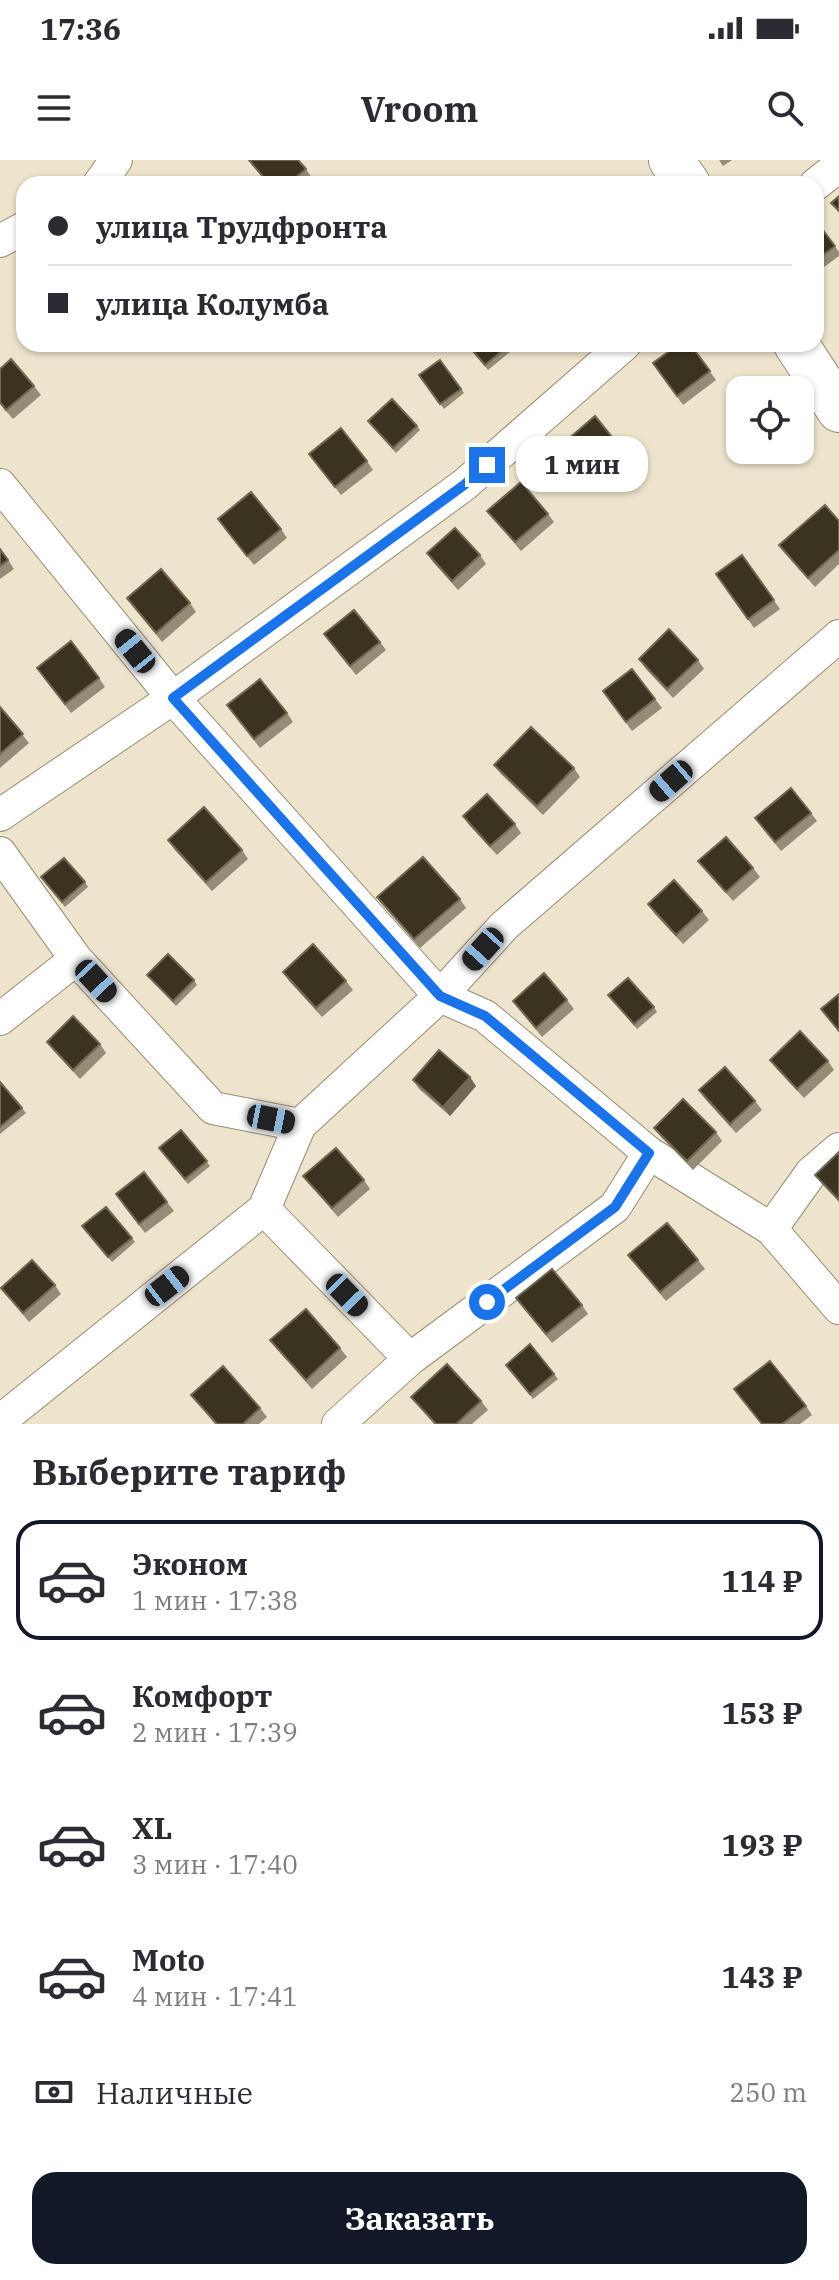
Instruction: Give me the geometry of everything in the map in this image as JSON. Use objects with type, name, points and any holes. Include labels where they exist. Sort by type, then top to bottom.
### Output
[{"type":"main road","points":[[801,352],[839,410]]},
{"type":"street","points":[[0,815],[173,698],[464,485],[616,352]]},
{"type":"street","points":[[0,485],[173,698],[440,996],[485,1016],[649,1153],[771,1229],[839,1308]]},
{"type":"street","points":[[0,1421],[264,1209],[300,1125],[440,996],[504,926],[839,636]]},
{"type":"street","points":[[0,853],[76,959],[213,1108],[300,1125]]},
{"type":"street","points":[[0,1019],[76,959]]},
{"type":"street","points":[[771,1229],[811,1173],[839,1149]]},
{"type":"street","points":[[338,1424],[410,1359],[615,1207],[649,1153]]},
{"type":"street","points":[[264,1209],[410,1359]]},
{"type":"building","points":[[249,160],[298,160],[306,169],[298,176],[262,176]]},
{"type":"building","points":[[839,196],[839,211],[831,203]]},
{"type":"building","points":[[824,232],[835,246],[824,254]]},
{"type":"building","points":[[474,352],[500,352],[485,365]]},
{"type":"building","points":[[668,352],[696,352],[710,371],[677,396],[653,363]]},
{"type":"building","points":[[11,359],[34,386],[6,410],[0,402],[0,369]]},
{"type":"building","points":[[440,360],[461,389],[440,404],[419,375]]},
{"type":"building","points":[[392,399],[417,426],[393,448],[368,421]]},
{"type":"building","points":[[595,416],[617,443],[589,466],[567,440]]},
{"type":"building","points":[[341,428],[367,461],[335,487],[309,454]]},
{"type":"building","points":[[521,482],[548,514],[515,542],[487,511]]},
{"type":"building","points":[[251,492],[281,529],[247,556],[218,519]]},
{"type":"building","points":[[825,505],[839,521],[839,550],[808,578],[779,545]]},
{"type":"building","points":[[455,528],[480,555],[452,581],[427,553]]},
{"type":"building","points":[[0,549],[8,560],[0,566]]},
{"type":"building","points":[[742,555],[774,600],[748,619],[716,574]]},
{"type":"building","points":[[161,569],[190,603],[156,633],[127,598]]},
{"type":"building","points":[[354,610],[380,642],[350,666],[324,634]]},
{"type":"building","points":[[669,629],[698,660],[667,689],[639,659]]},
{"type":"building","points":[[71,641],[99,678],[65,704],[37,668]]},
{"type":"building","points":[[632,669],[655,699],[626,722],[603,691]]},
{"type":"building","points":[[260,679],[287,713],[254,739],[227,705]]},
{"type":"building","points":[[0,707],[23,734],[0,754]]},
{"type":"building","points":[[531,727],[574,768],[537,806],[494,765]]},
{"type":"building","points":[[791,788],[811,813],[775,842],[755,818]]},
{"type":"building","points":[[487,794],[515,824],[490,846],[463,816]]},
{"type":"building","points":[[204,807],[242,850],[206,882],[168,840]]},
{"type":"building","points":[[726,837],[753,868],[726,892],[698,861]]},
{"type":"building","points":[[423,857],[460,899],[414,939],[377,897]]},
{"type":"building","points":[[64,858],[85,882],[62,902],[41,877]]},
{"type":"building","points":[[674,880],[702,911],[676,935],[648,904]]},
{"type":"building","points":[[313,944],[346,981],[316,1008],[283,972]]},
{"type":"building","points":[[168,954],[194,980],[173,1001],[147,975]]},
{"type":"building","points":[[544,973],[567,1000],[536,1028],[513,1001]]},
{"type":"building","points":[[628,978],[654,1007],[634,1024],[608,995]]},
{"type":"building","points":[[839,994],[839,1031],[821,1009]]},
{"type":"building","points":[[73,1016],[100,1044],[73,1070],[47,1042]]},
{"type":"building","points":[[800,1031],[828,1061],[797,1089],[770,1060]]},
{"type":"building","points":[[439,1050],[470,1077],[443,1107],[413,1080]]},
{"type":"building","points":[[725,1067],[755,1101],[730,1124],[699,1090]]},
{"type":"building","points":[[0,1082],[22,1108],[0,1127]]},
{"type":"building","points":[[683,1099],[716,1132],[687,1161],[654,1128]]},
{"type":"building","points":[[181,1130],[207,1161],[185,1179],[159,1148]]},
{"type":"building","points":[[336,1148],[364,1180],[332,1208],[303,1176]]},
{"type":"building","points":[[839,1152],[839,1200],[815,1175]]},
{"type":"building","points":[[144,1172],[167,1202],[139,1224],[116,1194]]},
{"type":"building","points":[[106,1207],[132,1238],[108,1257],[82,1226]]},
{"type":"building","points":[[667,1223],[698,1260],[660,1292],[628,1255]]},
{"type":"building","points":[[32,1260],[55,1285],[23,1313],[1,1288]]},
{"type":"building","points":[[552,1269],[582,1305],[546,1334],[516,1298]]},
{"type":"building","points":[[306,1309],[340,1348],[306,1380],[270,1340]]},
{"type":"building","points":[[530,1344],[554,1374],[530,1394],[506,1365]]},
{"type":"building","points":[[770,1361],[806,1406],[782,1424],[762,1424],[734,1389]]},
{"type":"building","points":[[447,1364],[481,1401],[456,1424],[436,1424],[411,1397]]},
{"type":"building","points":[[223,1366],[260,1408],[243,1424],[217,1424],[191,1395]]},
{"type":"route","points":[[487,465],[173,698],[440,996],[485,1016],[649,1153],[615,1207],[487,1302]]}]
